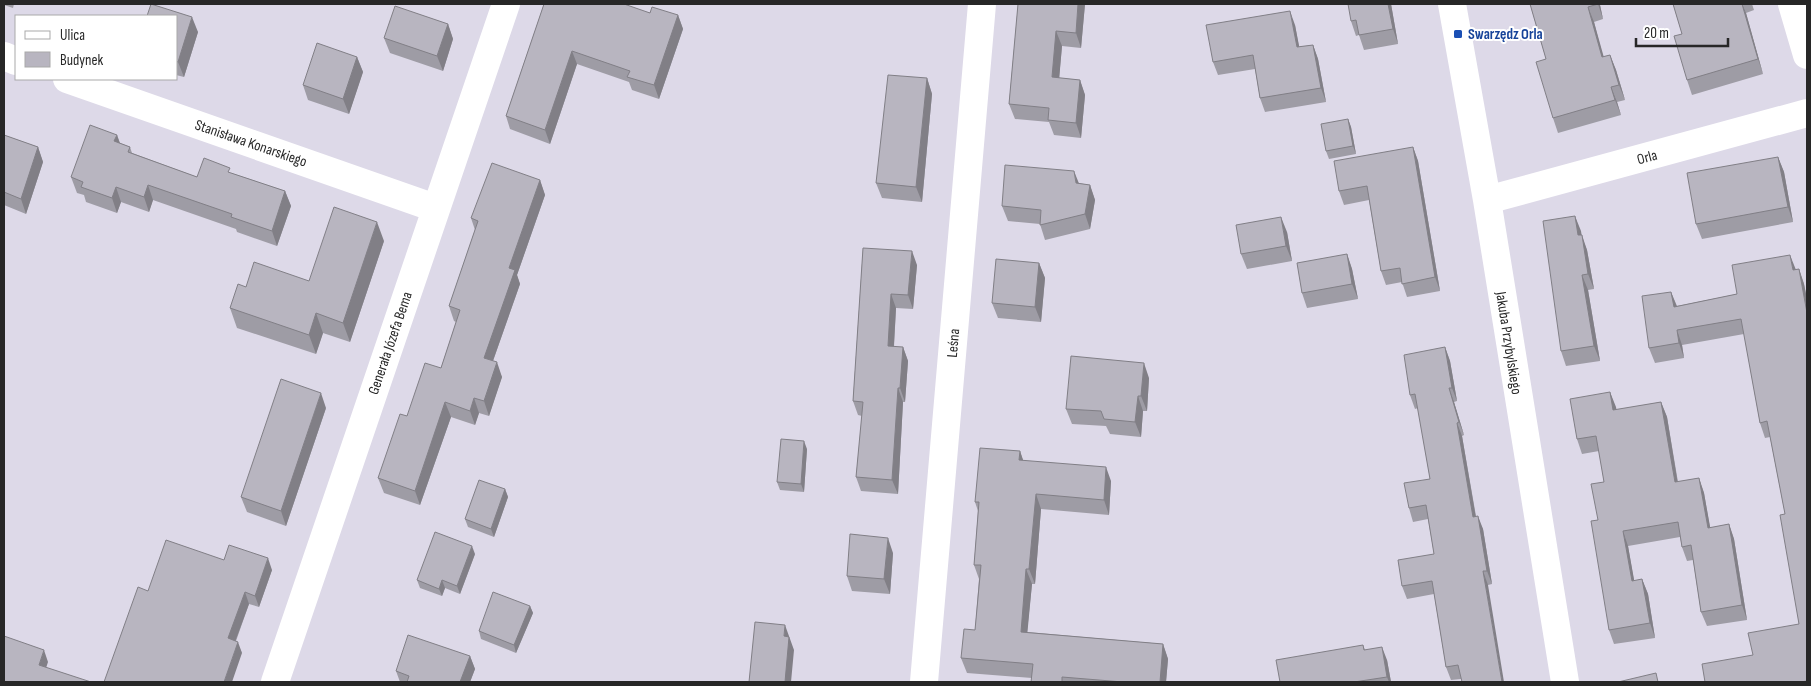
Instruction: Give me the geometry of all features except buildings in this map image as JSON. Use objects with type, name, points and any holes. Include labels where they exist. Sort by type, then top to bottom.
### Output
[{"type":"street","name":"Generała Józefa Bema","points":[[275,682],[506,4]]},
{"type":"street","name":"Leśna","points":[[924,682],[982,4]]},
{"type":"street","name":"Jakuba Przybylskiego","points":[[1452,4],[1487,200],[1565,682]]},
{"type":"street","points":[[1792,4],[1807,55]]},
{"type":"street","name":"Stanisława Konarskiego","points":[[70,80],[435,208]]},
{"type":"street","name":"Orla","points":[[1487,200],[1807,113]]},
{"type":"place","name":"Swarzędz Orla","points":[[1458,34]]}]
